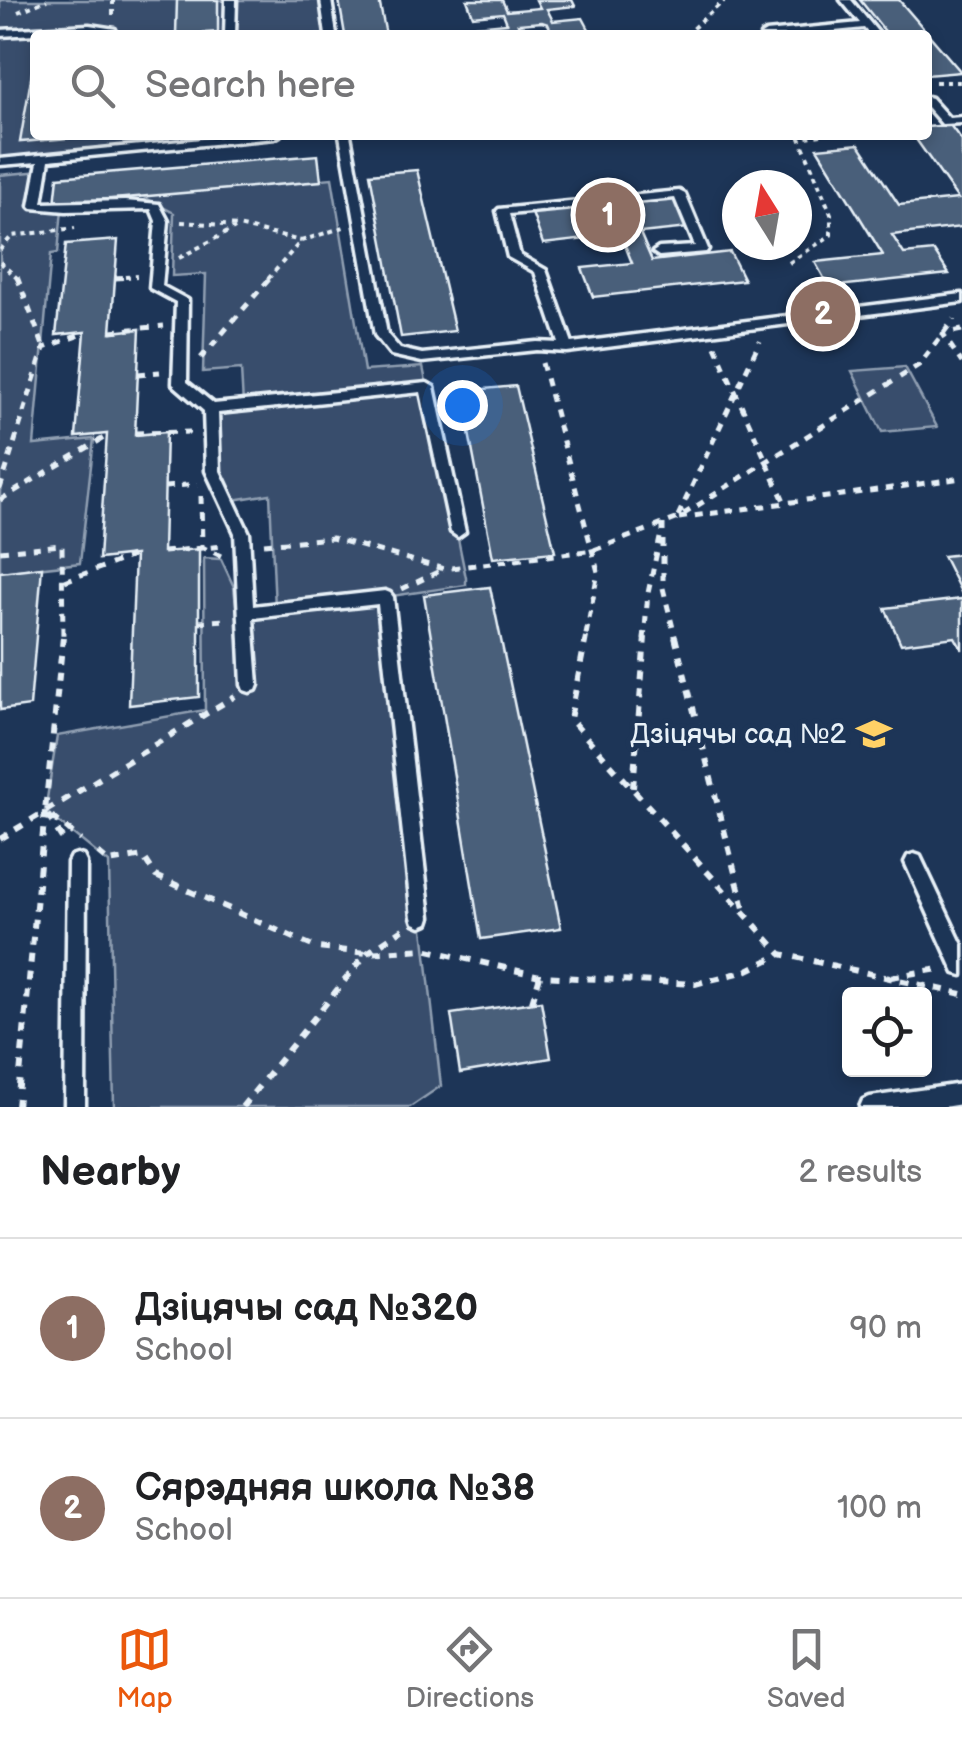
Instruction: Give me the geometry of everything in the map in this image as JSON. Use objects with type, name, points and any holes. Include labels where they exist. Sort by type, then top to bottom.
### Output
[{"type":"lane","points":[[230,30],[231,0]]},
{"type":"lane","points":[[326,0],[330,30]]},
{"type":"lane","points":[[846,0],[870,30]]},
{"type":"lane","points":[[816,30],[866,25]]},
{"type":"lane","points":[[59,30],[104,30]]},
{"type":"lane","points":[[0,34],[30,32]]},
{"type":"lane","points":[[932,106],[946,122],[962,120]]},
{"type":"lane","points":[[105,151],[106,140]]},
{"type":"lane","points":[[0,162],[221,140]]},
{"type":"lane","points":[[346,140],[381,334],[396,352],[422,358],[537,346],[567,348],[962,298]]},
{"type":"lane","points":[[44,157],[36,206],[155,206],[162,221],[154,272],[156,288],[182,300],[175,378],[211,408],[427,388],[458,532]]},
{"type":"lane","points":[[567,348],[540,270],[514,257],[503,211],[679,194],[702,249],[659,252]]},
{"type":"lane","points":[[211,408],[213,471],[242,533],[241,616],[250,686]]},
{"type":"lane","points":[[241,616],[385,597],[421,918]]},
{"type":"lane","points":[[76,1107],[78,862]]},
{"type":"lane","points":[[914,862],[962,966]]},
{"type":"lane","points":[[870,1107],[962,1094]]},
{"type":"path","points":[[16,13],[47,0]]},
{"type":"path","points":[[691,30],[725,0]]},
{"type":"path","points":[[932,81],[962,84]]},
{"type":"path","points":[[789,262],[831,235],[830,214],[801,140]]},
{"type":"path","points":[[138,374],[175,378],[301,240],[360,222]]},
{"type":"path","points":[[115,278],[154,272],[238,226]]},
{"type":"path","points":[[0,262],[17,276],[44,348],[0,489]]},
{"type":"path","points":[[385,597],[444,568],[594,550],[663,526],[919,366],[962,308]]},
{"type":"path","points":[[676,519],[769,322]]},
{"type":"path","points":[[111,331],[182,324]]},
{"type":"path","points":[[707,330],[785,503]]},
{"type":"path","points":[[943,334],[962,330]]},
{"type":"path","points":[[44,348],[85,333]]},
{"type":"path","points":[[943,334],[962,362]]},
{"type":"path","points":[[537,346],[598,572],[570,719],[781,954],[962,994]]},
{"type":"path","points":[[135,433],[172,430],[213,435]]},
{"type":"path","points":[[0,500],[107,436]]},
{"type":"path","points":[[676,519],[962,478]]},
{"type":"path","points":[[165,487],[201,484]]},
{"type":"path","points":[[633,788],[648,592],[663,526]]},
{"type":"path","points":[[663,526],[663,588],[746,915]]},
{"type":"path","points":[[163,552],[332,538],[444,568]]},
{"type":"path","points":[[0,550],[62,545],[65,581],[56,736],[45,811],[18,1107]]},
{"type":"path","points":[[65,581],[135,554]]},
{"type":"path","points":[[198,622],[241,616]]},
{"type":"path","points":[[0,840],[250,686]]},
{"type":"path","points":[[45,811],[110,862],[143,856],[156,876],[317,948],[367,953],[424,950],[540,976],[695,984],[746,971],[781,954]]},
{"type":"path","points":[[45,811],[78,862]]},
{"type":"path","points":[[242,1107],[367,953],[421,918]]},
{"type":"path","points":[[886,978],[962,966]]},
{"type":"path","points":[[532,1002],[540,976]]},
{"type":"shaded area","points":[[0,0],[326,0],[329,30],[30,30],[30,140],[224,140],[0,162]]},
{"type":"shaded area","points":[[42,171],[37,206],[62,209],[58,253],[51,254],[34,445],[94,439],[80,563],[0,572],[0,175]]},
{"type":"shaded area","points":[[332,178],[364,371],[423,367],[466,578],[466,585],[385,597],[441,1086],[410,1107],[114,1107],[109,863],[45,811],[57,736],[205,710],[204,558],[221,559],[234,587],[237,613],[275,608],[270,494],[227,501],[213,471],[211,409],[243,405],[241,369],[203,372],[206,274],[172,276],[174,213],[142,196]]},
{"type":"shaded area","points":[[905,367],[937,427],[882,432],[852,371]]},
{"type":"building","points":[[177,0],[218,0],[218,30],[176,30]]},
{"type":"building","points":[[339,0],[379,0],[385,30],[344,30]]},
{"type":"building","points":[[467,0],[502,0],[507,11],[540,8],[536,0],[572,0],[575,6],[547,9],[553,21],[583,18],[589,30],[551,30],[542,22],[518,24],[515,30],[477,30],[475,26],[507,23],[503,13],[473,16]]},
{"type":"building","points":[[860,0],[899,0],[925,30],[884,30]]},
{"type":"building","points":[[932,38],[961,72],[932,75]]},
{"type":"building","points":[[30,84],[30,140],[44,140],[20,142]]},
{"type":"building","points":[[950,125],[962,141],[962,227],[892,235],[904,254],[934,251],[949,274],[829,287],[815,262],[883,255],[817,148],[859,144],[899,205],[958,199],[917,140],[932,140],[932,127]]},
{"type":"building","points":[[318,155],[321,181],[55,204],[58,177]]},
{"type":"building","points":[[417,170],[455,331],[401,337],[370,174]]},
{"type":"building","points":[[675,198],[689,228],[640,233],[652,261],[722,253],[722,260],[734,260],[744,280],[593,297],[582,268],[632,263],[621,235],[543,244],[532,213]]},
{"type":"building","points":[[118,240],[111,332],[140,329],[135,435],[166,432],[163,552],[199,549],[199,697],[129,705],[135,555],[99,559],[107,434],[76,437],[85,332],[56,335],[66,244]]},
{"type":"building","points":[[516,386],[555,552],[493,558],[461,391]]},
{"type":"building","points":[[962,554],[962,594],[943,556]]},
{"type":"building","points":[[42,567],[30,706],[0,710],[0,572]]},
{"type":"building","points":[[490,587],[561,928],[481,939],[424,595]]},
{"type":"building","points":[[962,599],[962,650],[955,637],[901,644],[885,608]]},
{"type":"building","points":[[541,1001],[551,1058],[460,1073],[451,1014]]},
{"type":"place","name":"Дзіцячы сад №320","points":[[608,215]]},
{"type":"place","name":"Сярэдняя школа №38","points":[[823,314]]},
{"type":"place","name":"Дзіцячы сад №2","points":[[874,734]]}]
